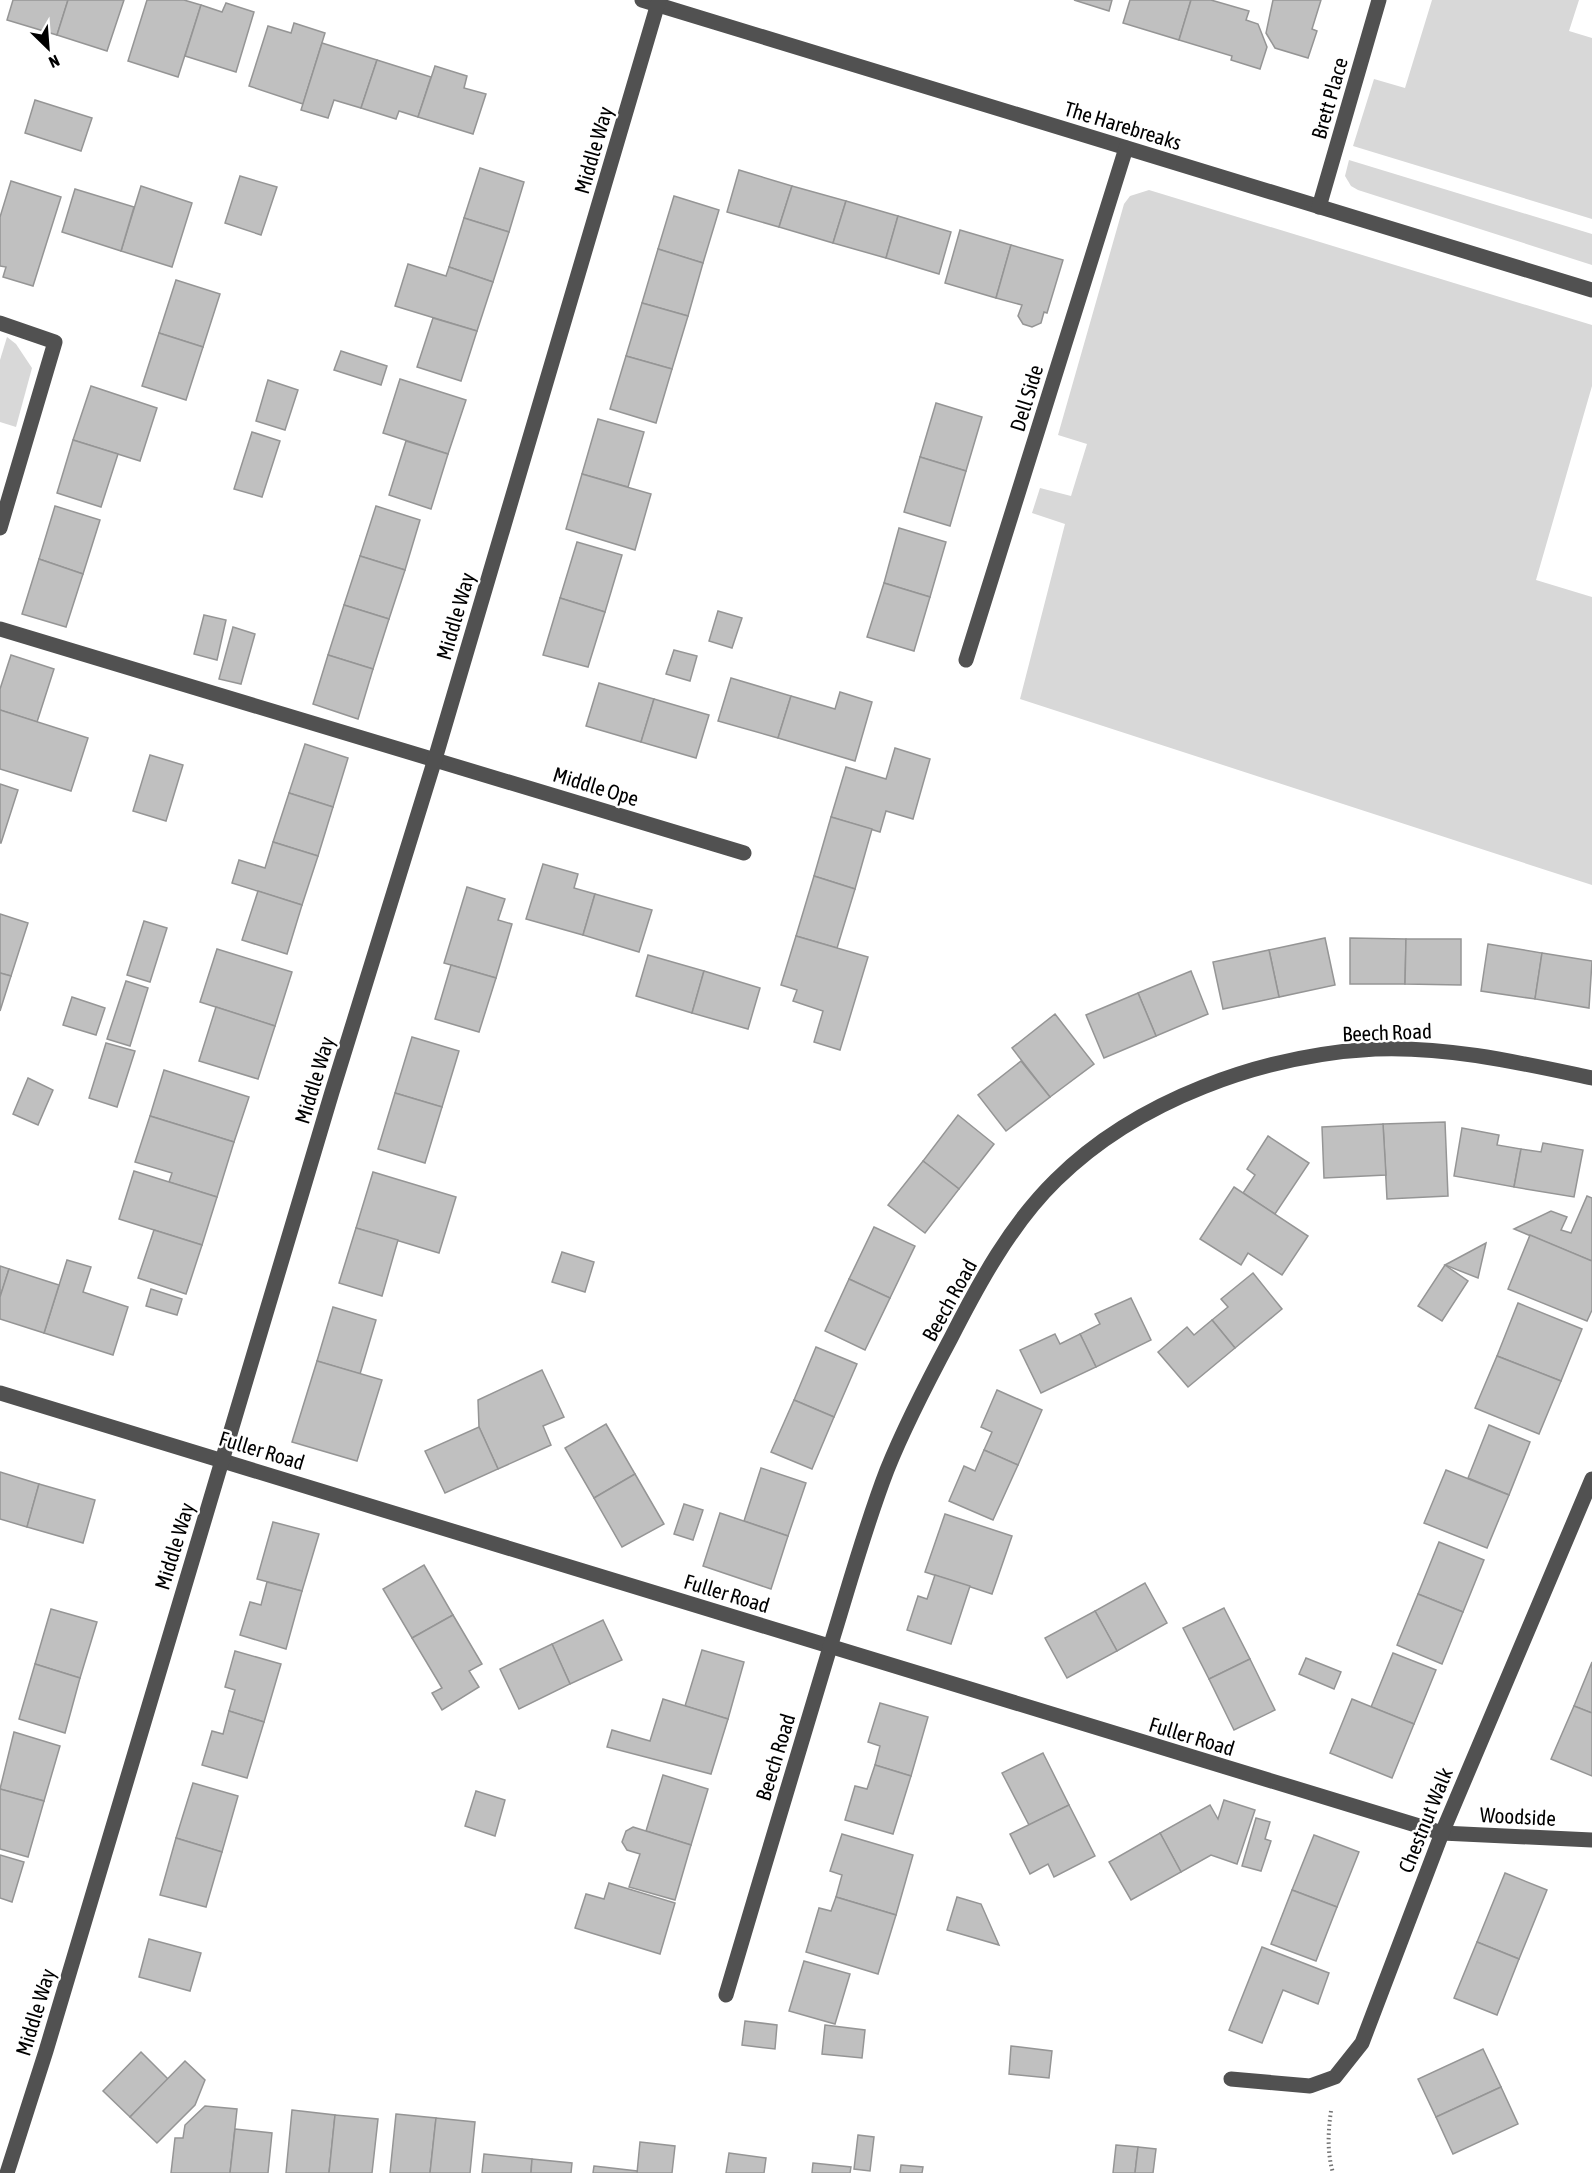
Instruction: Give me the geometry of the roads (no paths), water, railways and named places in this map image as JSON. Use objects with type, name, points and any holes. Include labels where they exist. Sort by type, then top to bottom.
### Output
[{"type":"street","name":"The Harebreaks","points":[[642,0],[658,2],[1592,290]]},
{"type":"street","name":"Brett Place","points":[[1319,207],[1379,0]]},
{"type":"street","name":"Middle Way","points":[[7,2173],[46,2051],[222,1460],[435,759],[658,2]]},
{"type":"street","name":"Dell Side","points":[[966,660],[1126,148]]},
{"type":"street","points":[[0,323],[55,342],[0,528]]},
{"type":"street","name":"Middle Ope","points":[[0,629],[744,854]]},
{"type":"street","name":"Beech Road","points":[[726,1995],[830,1646],[888,1469],[962,1317],[991,1265],[1024,1218],[1055,1181],[1091,1149],[1145,1114],[1197,1090],[1255,1070],[1307,1058],[1374,1049],[1439,1051],[1503,1060],[1592,1078]]},
{"type":"street","name":"Fuller Road","points":[[0,1393],[1442,1833]]},
{"type":"street","name":"Chestnut Walk","points":[[1231,2079],[1311,2086],[1335,2077],[1362,2043],[1442,1833],[1592,1479]]},
{"type":"street","name":"Woodside","points":[[1442,1833],[1592,1840]]}]
